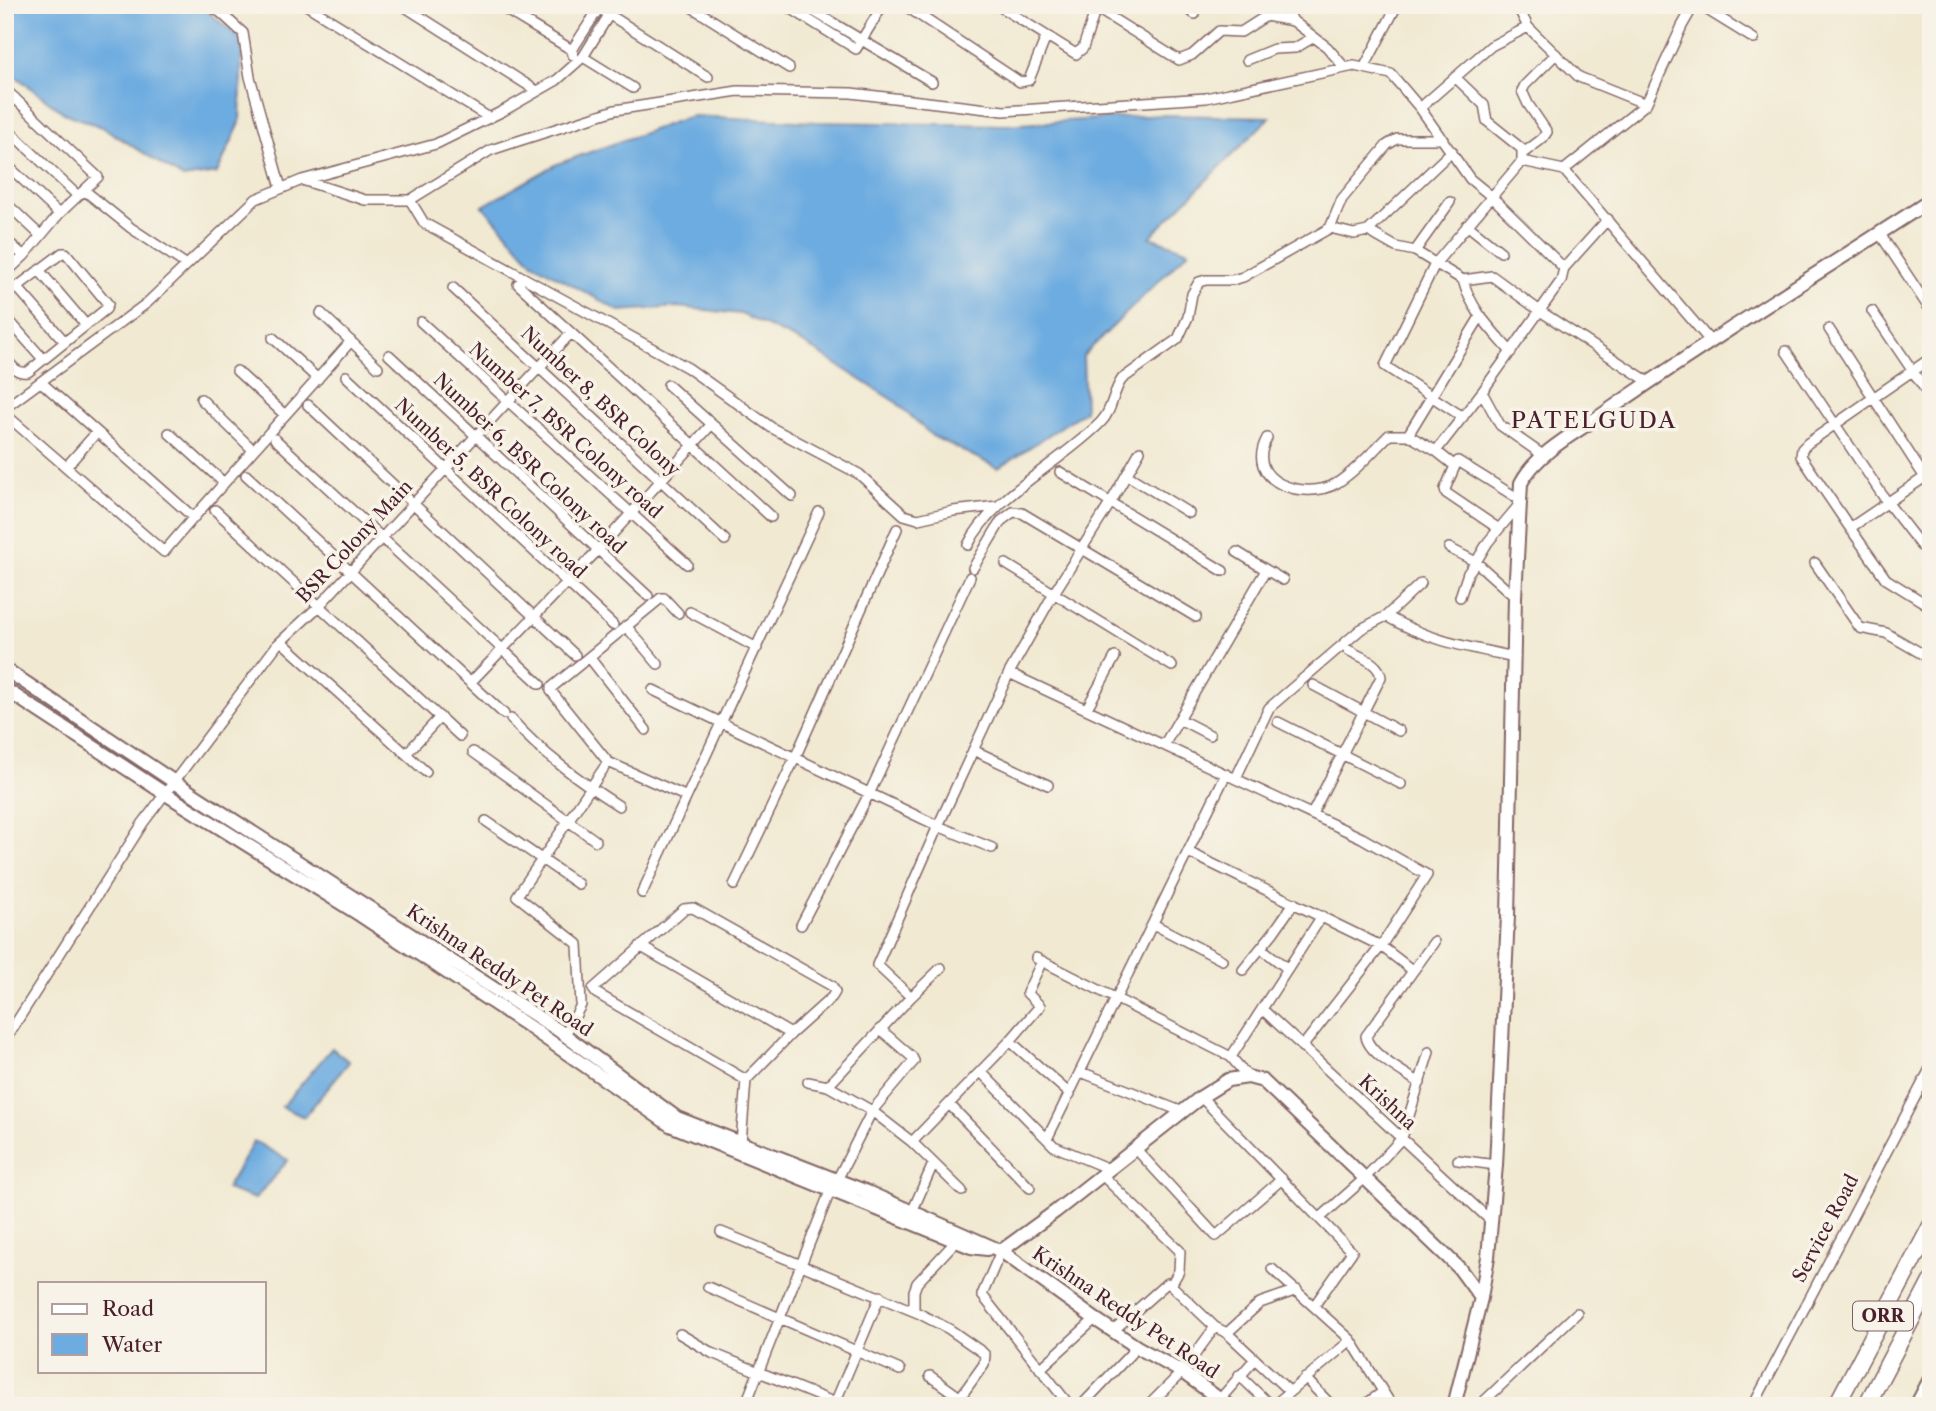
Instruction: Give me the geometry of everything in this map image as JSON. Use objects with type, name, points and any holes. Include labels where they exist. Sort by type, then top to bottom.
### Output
[{"type":"highway","name":"ORR","points":[[1836,1406],[1931,1226]]},
{"type":"highway","name":"ORR","points":[[1866,1406],[1931,1282]]},
{"type":"main road","points":[[1454,1406],[1481,1298],[1488,1257],[1496,1165],[1508,916],[1515,597],[1521,483],[1527,471],[1544,456],[1649,382],[1931,201]]},
{"type":"main road","name":"Krishna Reddy Pet Road","points":[[5,669],[565,1035],[677,1118],[741,1143],[956,1241],[971,1247],[1001,1251]]},
{"type":"main road","name":"Krishna Reddy Pet Road","points":[[5,689],[164,793],[360,915],[528,1026],[670,1125],[912,1212],[1001,1251],[1095,1319],[1182,1372],[1225,1402]]},
{"type":"main road","points":[[1001,1251],[1202,1097],[1228,1080],[1248,1077],[1263,1081],[1465,1275],[1481,1298]]},
{"type":"main road","points":[[1465,1275],[1488,1257]]},
{"type":"main road","points":[[1916,1406],[1931,1377]]},
{"type":"street","points":[[206,5],[220,12],[243,33],[250,77],[281,188]]},
{"type":"street","points":[[306,5],[488,117]]},
{"type":"street","points":[[402,5],[537,92]]},
{"type":"street","points":[[498,5],[572,50]]},
{"type":"street","points":[[5,408],[147,303],[256,199],[302,180],[436,144],[537,92],[557,80],[583,57],[615,5]]},
{"type":"street","points":[[688,5],[789,68]]},
{"type":"street","points":[[785,5],[856,49],[883,5]]},
{"type":"street","points":[[803,5],[932,82]]},
{"type":"street","points":[[904,5],[1020,82],[1029,80],[1033,75],[1046,37]]},
{"type":"street","points":[[997,5],[1070,52],[1080,53],[1094,7],[1179,60],[1192,55],[1219,31],[1241,32],[1266,16],[1293,22],[1337,57],[1345,68]]},
{"type":"street","points":[[1182,5],[1195,14]]},
{"type":"street","points":[[1284,5],[1293,22]]},
{"type":"street","points":[[1364,68],[1395,9],[1400,5]]},
{"type":"street","points":[[1517,5],[1528,27],[1580,76],[1646,104]]},
{"type":"street","points":[[1564,170],[1646,104],[1682,26],[1697,5],[1754,39]]},
{"type":"street","points":[[574,64],[572,50],[598,6],[708,77]]},
{"type":"street","points":[[1420,108],[1491,46],[1528,27]]},
{"type":"street","points":[[1247,60],[1274,49],[1295,48],[1314,37]]},
{"type":"street","points":[[1463,417],[1385,366],[1435,264],[1546,132],[1522,91],[1556,54]]},
{"type":"street","points":[[583,57],[633,88]]},
{"type":"street","points":[[302,180],[366,200],[410,200],[491,150],[512,143],[615,110],[738,91],[851,93],[1004,111],[1206,98],[1354,66],[1391,74],[1420,108],[1470,179],[1491,195],[1564,268]]},
{"type":"street","points":[[1455,77],[1484,105],[1487,121],[1522,149],[1522,158]]},
{"type":"street","points":[[5,89],[98,177],[59,214],[24,256],[6,272]]},
{"type":"street","points":[[5,108],[15,98]]},
{"type":"street","points":[[5,127],[81,193],[187,265]]},
{"type":"street","points":[[968,545],[998,506],[1066,455],[1101,422],[1108,413],[1122,379],[1136,371],[1149,357],[1178,339],[1199,282],[1243,277],[1330,228],[1342,199],[1387,145],[1397,139],[1443,139]]},
{"type":"street","points":[[1330,228],[1354,234],[1368,231],[1452,151]]},
{"type":"street","points":[[1522,158],[1564,170],[1710,342]]},
{"type":"street","points":[[5,163],[59,214]]},
{"type":"street","points":[[410,200],[418,216],[429,226],[688,368],[772,428],[859,474],[904,515],[918,519],[953,511],[998,506]]},
{"type":"street","points":[[5,202],[40,235]]},
{"type":"street","points":[[1415,251],[1450,202]]},
{"type":"street","points":[[1436,451],[1561,281],[1564,268],[1608,219]]},
{"type":"street","points":[[1467,225],[1501,252]]},
{"type":"street","points":[[1368,231],[1396,247],[1415,251],[1463,280],[1492,276],[1540,311],[1649,382]]},
{"type":"street","points":[[1880,234],[1931,311]]},
{"type":"street","points":[[5,239],[24,256]]},
{"type":"street","points":[[5,296],[58,254],[66,253],[108,304],[106,309],[29,372],[16,371],[5,357]]},
{"type":"street","points":[[39,270],[86,325]]},
{"type":"street","points":[[1463,280],[1467,295],[1480,317],[1511,352]]},
{"type":"street","points":[[518,284],[771,517]]},
{"type":"street","points":[[17,287],[65,342]]},
{"type":"street","name":"Number 8, BSR Colony","points":[[453,288],[725,540]]},
{"type":"street","points":[[1872,311],[1931,398]]},
{"type":"street","points":[[321,313],[379,367]]},
{"type":"street","points":[[5,316],[43,359]]},
{"type":"street","points":[[1408,435],[1429,396],[1480,317]]},
{"type":"street","name":"Number 7, BSR Colony road","points":[[421,322],[687,564]]},
{"type":"street","points":[[1829,329],[1927,476],[1931,487]]},
{"type":"street","name":"BSR Colony Main","points":[[5,1040],[143,823],[277,645],[319,607],[571,333]]},
{"type":"street","points":[[273,338],[318,379]]},
{"type":"street","points":[[5,414],[164,552],[223,482],[351,341]]},
{"type":"street","points":[[1786,351],[1887,502],[1921,546],[1931,551]]},
{"type":"street","name":"Number 6, BSR Colony road","points":[[389,355],[648,596]]},
{"type":"street","points":[[1931,358],[1808,443],[1802,449],[1801,456],[1886,579],[1931,607]]},
{"type":"street","points":[[237,371],[285,415]]},
{"type":"street","name":"Number 5, BSR Colony road","points":[[346,376],[613,625]]},
{"type":"street","points":[[41,382],[193,517]]},
{"type":"street","points":[[668,385],[792,496]]},
{"type":"street","points":[[1482,391],[1500,425],[1544,456]]},
{"type":"street","points":[[201,399],[253,450]]},
{"type":"street","points":[[307,405],[575,655]]},
{"type":"street","points":[[470,683],[598,550],[711,425]]},
{"type":"street","points":[[66,467],[97,432]]},
{"type":"street","points":[[169,433],[223,482]]},
{"type":"street","points":[[1266,438],[1260,449],[1262,467],[1272,478],[1290,489],[1314,490],[1335,484],[1390,435],[1408,435],[1455,466]]},
{"type":"street","points":[[275,439],[540,684]]},
{"type":"street","points":[[911,997],[877,965],[1009,673],[1140,451]]},
{"type":"street","points":[[1460,597],[1468,573],[1519,502],[1458,461],[1445,489],[1446,493],[1499,529]]},
{"type":"street","points":[[1060,472],[1223,571]]},
{"type":"street","points":[[246,475],[508,717],[532,743],[619,806]]},
{"type":"street","points":[[1127,475],[1189,513]]},
{"type":"street","points":[[1850,528],[1927,476]]},
{"type":"street","points":[[215,510],[460,736]]},
{"type":"street","points":[[642,893],[820,512]]},
{"type":"street","points":[[801,925],[870,792],[972,572],[1001,521],[1013,512],[1028,516],[1196,617]]},
{"type":"street","points":[[734,884],[795,758],[897,529]]},
{"type":"street","points":[[1449,548],[1476,562],[1515,597]]},
{"type":"street","points":[[1237,552],[1283,580]]},
{"type":"street","points":[[1006,564],[1172,666]]},
{"type":"street","points":[[1815,564],[1860,628],[1886,633],[1931,659]]},
{"type":"street","points":[[1164,745],[1266,570]]},
{"type":"street","points":[[1236,778],[1269,708],[1361,629],[1386,617],[1420,583]]},
{"type":"street","points":[[678,613],[661,598],[552,686],[551,691],[608,762],[685,796]]},
{"type":"street","points":[[690,612],[757,648]]},
{"type":"street","points":[[1386,617],[1413,632],[1437,640],[1515,657]]},
{"type":"street","points":[[626,626],[658,664]]},
{"type":"street","points":[[282,642],[426,772]]},
{"type":"street","points":[[1312,814],[1381,677],[1381,671],[1376,666],[1348,650]]},
{"type":"street","points":[[589,657],[646,730]]},
{"type":"street","points":[[1087,708],[1115,657]]},
{"type":"street","points":[[1009,673],[1362,838],[1427,875],[1381,946],[1302,1046]]},
{"type":"street","points":[[1313,685],[1399,731]]},
{"type":"street","points":[[653,690],[938,826],[992,848]]},
{"type":"street","points":[[406,754],[440,717]]},
{"type":"street","points":[[1179,719],[1210,735]]},
{"type":"street","points":[[1278,722],[1401,784]]},
{"type":"street","points":[[973,750],[1048,785]]},
{"type":"street","points":[[473,752],[596,841]]},
{"type":"street","points":[[565,1035],[581,1005],[578,944],[517,896],[608,762]]},
{"type":"street","points":[[1047,1139],[1226,775]]},
{"type":"street","points":[[486,821],[578,884]]},
{"type":"street","points":[[1188,852],[1381,946],[1412,970]]},
{"type":"street","points":[[1243,970],[1294,903]]},
{"type":"street","points":[[741,1143],[746,1080],[835,992],[832,986],[693,908],[684,909],[593,989],[746,1080]]},
{"type":"street","points":[[1231,1057],[1322,916]]},
{"type":"street","points":[[1153,924],[1222,960]]},
{"type":"street","points":[[1420,1083],[1374,1051],[1367,1043],[1366,1037],[1434,942]]},
{"type":"street","points":[[640,946],[790,1034]]},
{"type":"street","points":[[1261,948],[1288,969]]},
{"type":"street","points":[[912,1142],[950,1105],[1040,1006],[1027,993],[1039,960],[1231,1057],[1248,1077]]},
{"type":"street","points":[[828,1086],[941,968]]},
{"type":"street","name":"Krishna","points":[[1262,1009],[1491,1221]]},
{"type":"street","points":[[746,1406],[834,1185],[872,1111],[914,1061],[880,1029]]},
{"type":"street","points":[[1010,1041],[1070,1094]]},
{"type":"street","points":[[1320,1218],[1364,1179],[1402,1138],[1429,1052]]},
{"type":"street","name":"Service Road","points":[[1753,1406],[1931,1067]]},
{"type":"street","points":[[981,1072],[1054,1146],[1106,1172],[1180,1251],[1179,1271],[1171,1285]]},
{"type":"street","points":[[1081,1072],[1183,1112]]},
{"type":"street","points":[[808,1082],[828,1086],[872,1111],[912,1142],[962,1191]]},
{"type":"street","points":[[1202,1097],[1352,1252],[1314,1306]]},
{"type":"street","points":[[950,1105],[1030,1188]]},
{"type":"street","points":[[1135,1148],[1216,1236],[1282,1179]]},
{"type":"street","points":[[1458,1160],[1496,1165]]},
{"type":"street","points":[[912,1212],[933,1164]]},
{"type":"street","points":[[721,1232],[880,1296],[949,1329],[985,1355],[984,1364],[957,1402]]},
{"type":"street","points":[[914,1311],[914,1291],[917,1283],[956,1241]]},
{"type":"street","points":[[1001,1251],[982,1296],[1070,1406]]},
{"type":"street","points":[[1272,1269],[1350,1340],[1392,1406]]},
{"type":"street","points":[[1114,1331],[1167,1283],[1215,1327],[1227,1333],[1289,1391]]},
{"type":"street","points":[[708,1287],[900,1370]]},
{"type":"street","points":[[1227,1333],[1260,1303],[1297,1290]]},
{"type":"street","points":[[680,1334],[700,1348],[839,1404],[856,1351],[880,1296]]},
{"type":"street","points":[[1479,1406],[1577,1313]]},
{"type":"street","points":[[1040,1369],[1095,1319]]},
{"type":"street","points":[[1148,1406],[1182,1372],[1215,1327]]},
{"type":"street","points":[[1239,1375],[1274,1406],[1350,1340]]},
{"type":"street","points":[[1081,1406],[1137,1347]]},
{"type":"street","points":[[1225,1402],[1239,1375],[1255,1359]]},
{"type":"street","points":[[930,1376],[957,1402],[972,1406]]},
{"type":"street","points":[[1305,1378],[1332,1406]]},
{"type":"street","points":[[1363,1406],[1383,1392]]},
{"type":"water","points":[[5,5],[202,7],[242,40],[240,123],[217,173],[183,178],[104,128],[64,113],[5,68]]},
{"type":"water","points":[[1160,115],[1270,117],[1150,237],[1189,251],[1083,356],[1085,411],[998,468],[932,436],[897,403],[803,343],[741,314],[678,307],[619,311],[533,263],[483,206],[557,164],[691,116],[816,122],[1004,125]]},
{"type":"water","points":[[332,1048],[349,1062],[304,1117],[282,1107]]},
{"type":"water","points":[[254,1141],[288,1160],[255,1199],[226,1189]]},
{"type":"district","name":"PATELGUDA","points":[[1594,420]]}]
